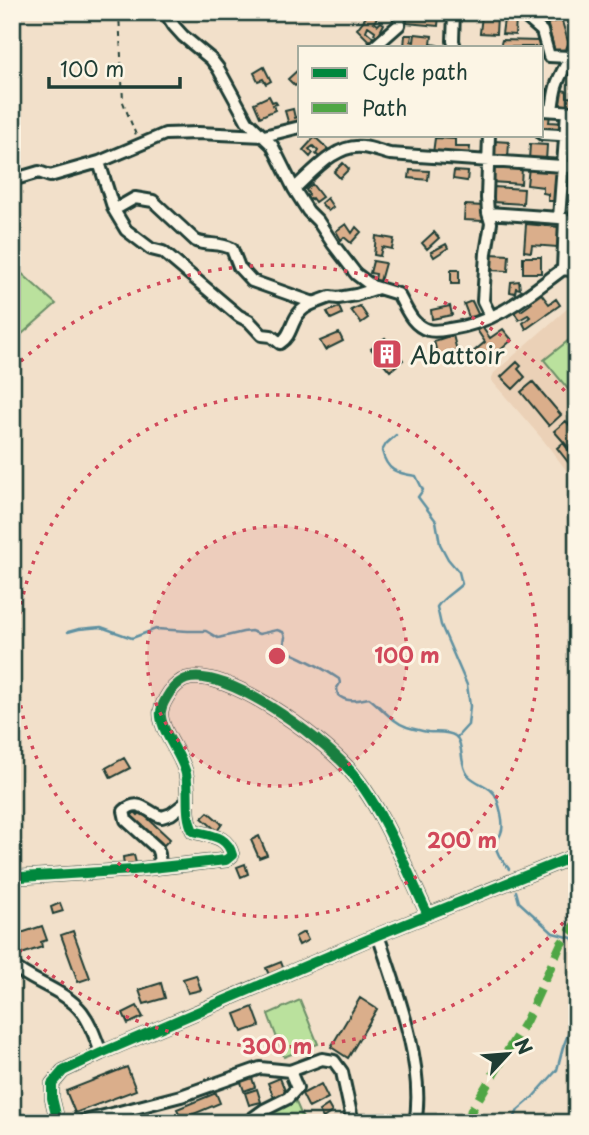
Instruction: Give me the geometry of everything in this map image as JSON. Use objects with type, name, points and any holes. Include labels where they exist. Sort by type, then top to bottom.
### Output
[{"type":"street","points":[[165,12],[183,36],[218,68],[247,121],[272,145],[308,211],[318,220],[356,274],[370,285],[398,294],[404,308],[416,323],[429,331],[469,327],[510,309],[563,269],[577,271]]},
{"type":"street","points":[[377,46],[399,25],[401,12]]},
{"type":"street","points":[[454,12],[455,46]]},
{"type":"street","points":[[520,12],[542,31],[546,59],[573,60]]},
{"type":"street","points":[[531,21],[562,12]]},
{"type":"street","points":[[563,269],[563,166],[571,136],[572,112],[547,110],[556,87],[573,60],[577,37]]},
{"type":"street","points":[[12,180],[39,172],[50,176],[99,162],[165,134],[264,135],[298,128]]},
{"type":"street","points":[[544,134],[571,136]]},
{"type":"street","points":[[489,136],[488,213],[491,229],[486,253],[483,301],[491,317]]},
{"type":"street","points":[[294,189],[332,155],[361,146],[390,154],[577,167]]},
{"type":"street","points":[[99,162],[114,210],[126,230],[151,249],[163,252],[239,316],[249,321],[262,335],[271,336],[280,343],[285,340],[304,307],[330,297],[356,295],[378,288]]},
{"type":"street","points":[[114,210],[135,198],[153,201],[196,241],[223,244],[232,249],[239,267],[252,281],[314,303]]},
{"type":"street","points":[[488,213],[562,218],[577,227]]},
{"type":"street","points":[[12,881],[21,877],[226,860],[232,855],[230,845],[223,840],[193,831],[187,820],[186,772],[161,721],[160,711],[164,700],[174,687],[185,679],[199,678],[218,681],[244,691],[277,710],[346,767],[385,825],[428,915]]},
{"type":"street","points":[[160,867],[156,848],[126,820],[124,811],[133,804],[140,805],[162,817],[171,814],[188,801]]},
{"type":"street","points":[[58,1123],[52,1098],[52,1084],[63,1071],[378,935],[577,855]]},
{"type":"street","points":[[378,935],[408,1033],[417,1083],[418,1108],[415,1123]]},
{"type":"street","points":[[12,965],[70,1000],[82,1011],[101,1053]]},
{"type":"street","points":[[77,1123],[181,1096],[260,1068],[290,1071],[322,1059],[334,1061],[342,1072],[353,1123]]},
{"type":"street","points":[[246,1123],[288,1098],[297,1088],[290,1071]]},
{"type":"path","points":[[119,12],[123,102],[139,144]]},
{"type":"shaded area","points":[[577,300],[577,479],[573,479],[491,380],[494,373]]},
{"type":"green space","points":[[19,271],[56,304],[22,334],[12,326],[12,277]]},
{"type":"green space","points":[[574,336],[577,338],[577,400],[544,360]]},
{"type":"green space","points":[[300,1000],[318,1044],[284,1057],[268,1014]]},
{"type":"green space","points":[[295,1100],[305,1123],[270,1123],[266,1114]]},
{"type":"building","points":[[422,12],[433,16],[433,12],[445,12],[444,15],[439,15],[438,26],[407,23],[407,16],[421,16]]},
{"type":"building","points":[[369,13],[377,18],[374,22],[378,25],[381,22],[384,24],[378,36],[368,26],[366,31],[373,37],[370,42],[357,29]]},
{"type":"building","points":[[482,15],[497,16],[496,34],[480,33]]},
{"type":"building","points":[[561,18],[570,48],[555,52],[547,22]]},
{"type":"building","points":[[504,19],[516,19],[515,35],[502,34]]},
{"type":"building","points":[[415,34],[432,36],[431,44],[437,45],[404,46],[405,35],[412,35],[411,41],[414,42]]},
{"type":"building","points":[[502,40],[539,41],[542,46],[500,46]]},
{"type":"building","points":[[264,67],[271,81],[266,84],[263,79],[258,81],[254,73]]},
{"type":"building","points":[[298,70],[298,84],[295,86],[288,79]]},
{"type":"building","points":[[547,89],[552,89],[551,106],[544,105]]},
{"type":"building","points":[[561,90],[567,91],[567,97],[574,98],[577,91],[577,106],[560,104]]},
{"type":"building","points":[[269,96],[272,102],[277,104],[273,105],[275,110],[260,117],[254,103]]},
{"type":"building","points":[[293,109],[298,123],[289,125],[285,111]]},
{"type":"building","points":[[544,114],[550,115],[549,122],[565,123],[564,132],[544,130]]},
{"type":"building","points":[[315,137],[330,151],[321,159],[313,146],[309,149],[313,153],[310,157],[303,150]]},
{"type":"building","points":[[435,138],[455,139],[455,147],[470,147],[469,156],[433,153]]},
{"type":"building","points":[[494,141],[509,142],[508,159],[492,158]]},
{"type":"building","points":[[530,144],[547,145],[546,161],[529,160]]},
{"type":"building","points":[[567,148],[577,149],[577,164],[566,163]]},
{"type":"building","points":[[343,163],[349,169],[340,178],[334,172]]},
{"type":"building","points":[[492,165],[522,168],[521,184],[491,182]]},
{"type":"building","points":[[529,167],[560,170],[556,201],[548,201],[548,194],[543,193],[543,187],[527,185]]},
{"type":"building","points":[[410,170],[429,171],[428,180],[409,178]]},
{"type":"building","points":[[454,171],[468,172],[467,181],[453,179]]},
{"type":"building","points":[[566,172],[577,173],[577,189],[573,188],[571,202],[563,201]]},
{"type":"building","points":[[312,184],[322,197],[315,202],[312,198],[307,201],[304,198],[309,195],[306,190]]},
{"type":"building","points":[[493,187],[524,189],[523,204],[493,202]]},
{"type":"building","points":[[327,198],[333,207],[328,211],[321,203]]},
{"type":"building","points":[[465,205],[484,206],[483,221],[464,220]]},
{"type":"building","points":[[346,224],[352,233],[356,227],[361,232],[351,243],[344,237],[341,240],[336,231]]},
{"type":"building","points":[[526,224],[559,227],[557,247],[532,245],[531,252],[524,251]]},
{"type":"building","points":[[434,232],[439,238],[427,249],[422,243]]},
{"type":"building","points":[[376,236],[394,239],[392,249],[382,247],[380,256],[374,255]]},
{"type":"building","points":[[446,244],[448,248],[434,257],[431,252]]},
{"type":"building","points":[[490,254],[509,255],[508,271],[489,270]]},
{"type":"building","points":[[523,257],[541,257],[541,273],[523,273]]},
{"type":"building","points":[[373,261],[385,263],[380,281],[375,280],[376,274],[370,273]]},
{"type":"building","points":[[451,270],[459,270],[459,284],[451,284]]},
{"type":"building","points":[[519,281],[520,289],[516,288],[515,293],[510,292],[511,282]]},
{"type":"building","points":[[539,291],[549,304],[556,299],[560,305],[526,329],[523,323],[530,317],[528,315],[519,320],[513,310],[517,306],[521,311],[532,303],[530,299]]},
{"type":"building","points":[[472,301],[479,316],[470,320],[464,304]]},
{"type":"building","points":[[360,306],[368,318],[361,323],[351,310]]},
{"type":"building","points":[[450,306],[452,315],[432,319],[431,310]]},
{"type":"building","points":[[339,307],[342,314],[331,319],[327,312]]},
{"type":"building","points":[[482,327],[490,338],[503,329],[512,340],[482,366],[472,353],[485,342],[477,330]]},
{"type":"building","points":[[339,333],[343,341],[325,350],[320,341]]},
{"type":"building","points":[[453,335],[457,351],[438,357],[434,341]]},
{"type":"building","name":"Abattoir","points":[[385,338],[403,360],[390,371],[371,349]]},
{"type":"building","points":[[517,362],[521,366],[518,369],[525,377],[513,389],[501,377]]},
{"type":"building","points":[[533,382],[561,415],[549,426],[521,392]]},
{"type":"building","points":[[566,421],[577,434],[577,457],[554,431]]},
{"type":"building","points":[[563,443],[574,457],[568,462],[557,448]]},
{"type":"building","points":[[124,758],[130,768],[111,778],[106,768]]},
{"type":"building","points":[[135,812],[138,815],[141,812],[170,839],[162,847],[130,817]]},
{"type":"building","points":[[208,812],[222,824],[217,831],[202,818]]},
{"type":"building","points":[[259,836],[267,855],[259,858],[251,840]]},
{"type":"building","points":[[134,855],[136,863],[124,865],[123,857]]},
{"type":"building","points":[[245,864],[248,874],[241,877],[237,867]]},
{"type":"building","points":[[60,903],[63,911],[53,914],[51,907]]},
{"type":"building","points":[[42,926],[47,940],[41,942],[42,947],[16,956],[14,951],[12,952],[12,936]]},
{"type":"building","points":[[73,931],[90,978],[78,982],[61,935]]},
{"type":"building","points":[[304,932],[308,940],[299,945],[295,937]]},
{"type":"building","points":[[281,962],[284,970],[269,975],[266,968]]},
{"type":"building","points":[[196,975],[201,990],[188,993],[183,979]]},
{"type":"building","points":[[161,983],[165,998],[144,1004],[139,990]]},
{"type":"building","points":[[360,998],[377,1009],[348,1058],[331,1047]]},
{"type":"building","points":[[137,1006],[143,1017],[128,1024],[123,1013]]},
{"type":"building","points":[[253,1007],[260,1026],[242,1032],[235,1014]]},
{"type":"building","points":[[127,1067],[136,1090],[75,1113],[66,1091]]},
{"type":"building","points":[[251,1075],[255,1087],[244,1091],[240,1079]]},
{"type":"building","points":[[280,1078],[286,1093],[274,1098],[268,1083]]},
{"type":"building","points":[[321,1084],[328,1098],[309,1108],[302,1094]]},
{"type":"building","points":[[257,1089],[261,1102],[249,1105],[245,1093]]},
{"type":"building","points":[[216,1093],[220,1103],[182,1119],[177,1109]]},
{"type":"building","points":[[328,1105],[332,1112],[323,1118],[319,1111]]},
{"type":"waterway","points":[[396,435],[382,451],[384,458],[393,470],[416,476],[423,490],[418,497],[436,521],[440,544],[459,572],[462,584],[437,607],[441,625],[467,685],[470,706],[468,725],[457,737]]},
{"type":"waterway","points":[[68,632],[101,627],[132,638],[156,629],[206,631],[218,638],[251,631],[259,634],[277,630],[283,632],[287,651],[339,679],[337,688],[341,698],[369,698],[402,725],[423,731],[452,734],[458,739],[465,771],[492,791],[497,799],[502,826],[496,849],[509,869]]},
{"type":"waterway","points":[[516,891],[519,902],[553,933],[572,938],[577,946]]},
{"type":"waterway","points":[[512,1123],[518,1110],[557,1070],[573,1022],[577,977]]},
{"type":"marked path","points":[[470,1123],[471,1111],[526,1021],[561,944],[577,922]]},
{"type":"cycle path","points":[[12,881],[21,877],[133,870],[226,860],[232,855],[230,848],[222,840],[193,831],[189,817],[186,774],[161,718],[163,703],[175,686],[186,679],[204,678],[224,683],[271,707],[315,738],[346,766],[382,817],[428,915]]},
{"type":"cycle path","points":[[58,1123],[52,1098],[52,1084],[63,1071],[378,935],[577,855]]},
{"type":"place","name":"Abattoir","points":[[387,354]]}]
